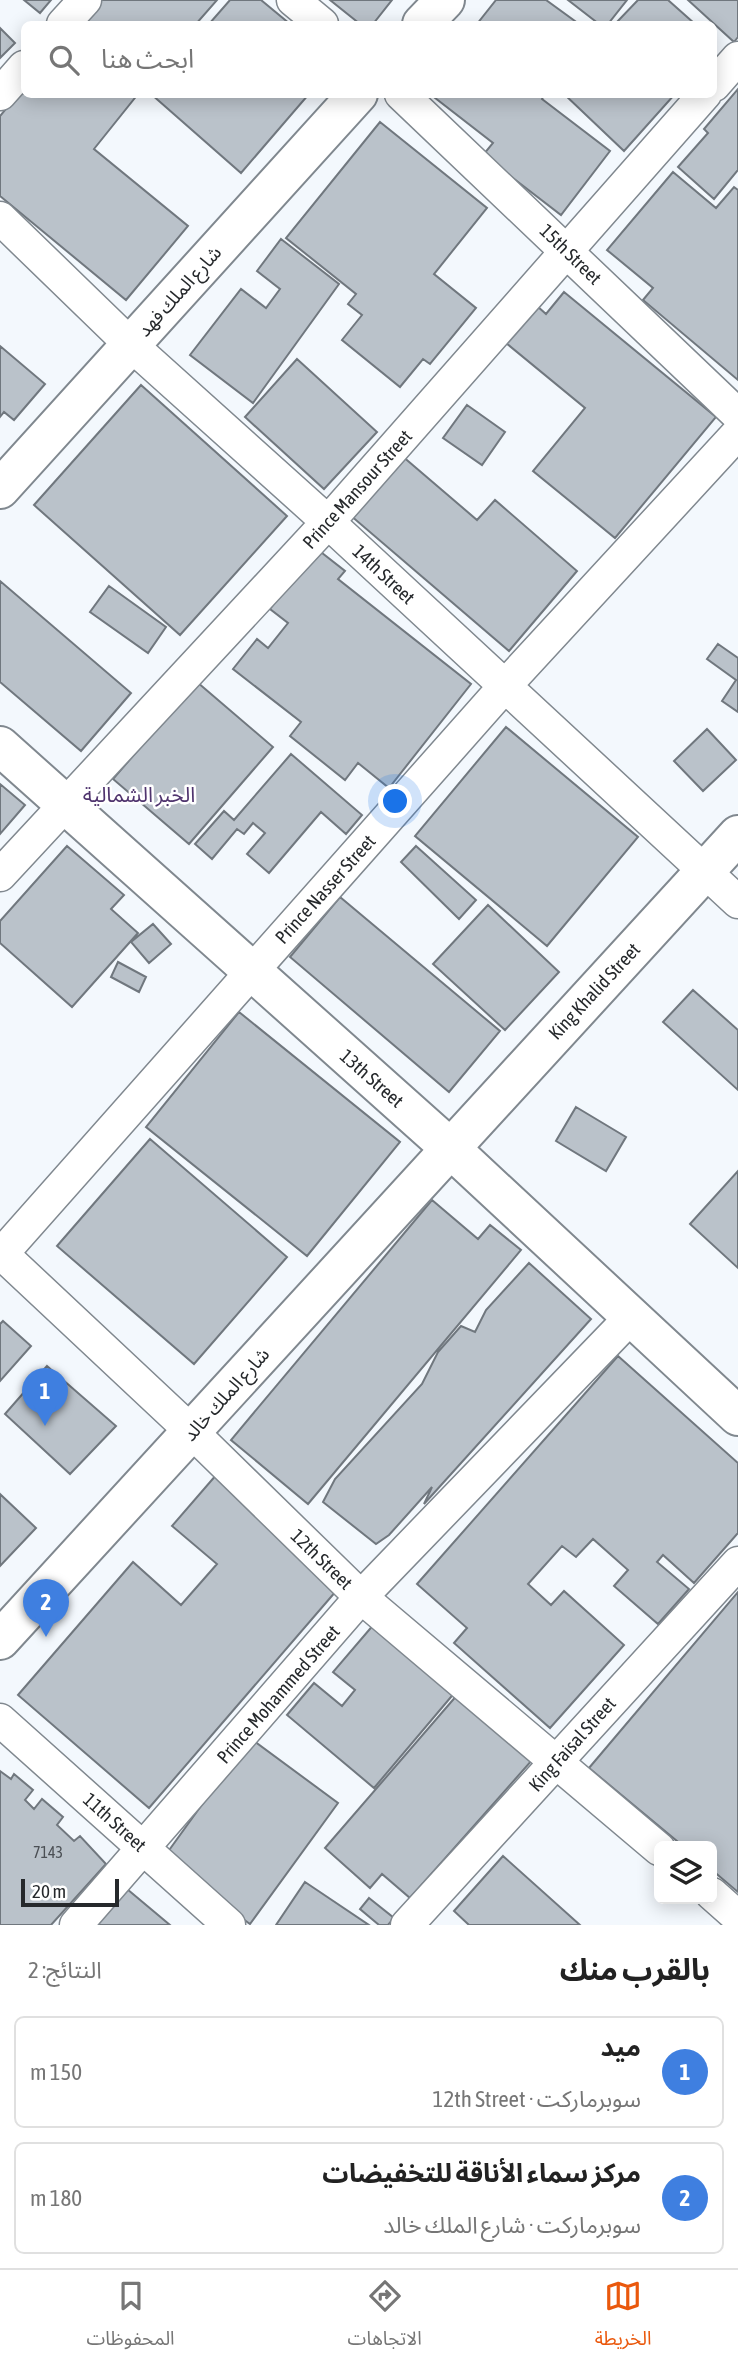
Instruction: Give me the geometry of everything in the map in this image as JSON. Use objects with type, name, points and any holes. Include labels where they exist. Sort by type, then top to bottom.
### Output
[{"type":"street","points":[[66,21],[85,0]]},
{"type":"street","points":[[293,0],[318,21]]},
{"type":"street","points":[[425,21],[445,0]]},
{"type":"street","points":[[717,81],[738,58]]},
{"type":"street","points":[[0,94],[21,70]]},
{"type":"street","name":"شارع الملك فهد","points":[[0,489],[354,98]]},
{"type":"street","name":"15th Street","points":[[405,98],[567,249],[738,415]]},
{"type":"street","name":"Prince Mansour Street","points":[[0,875],[328,522],[701,98]]},
{"type":"street","name":"14th Street","points":[[0,218],[130,344],[328,522],[738,902]]},
{"type":"street","name":"Prince Nasser Street","points":[[1,1254],[504,687],[738,433]]},
{"type":"street","name":"13th Street","points":[[0,746],[64,806],[450,1148],[738,1416]]},
{"type":"street","name":"King Khalid Street","points":[[450,1148],[738,835]]},
{"type":"street","name":"شارع الملك خالد","points":[[0,1640],[450,1148]]},
{"type":"street","name":"12th Street","points":[[1,1254],[192,1432],[361,1598],[557,1760],[654,1845]]},
{"type":"street","name":"Prince Mohammed Street","points":[[76,1925],[361,1598],[631,1317]]},
{"type":"street","name":"King Faisal Street","points":[[407,1925],[738,1563]]},
{"type":"street","name":"11th Street","points":[[0,1720],[229,1925]]},
{"type":"street","points":[[717,1898],[738,1917]]},
{"type":"building","points":[[24,0],[51,0],[40,13]]},
{"type":"building","points":[[96,0],[217,0],[199,21],[78,21]]},
{"type":"building","points":[[230,0],[261,0],[286,21],[212,21]]},
{"type":"building","points":[[330,0],[392,0],[375,21],[356,21]]},
{"type":"building","points":[[496,0],[546,0],[575,21],[479,21]]},
{"type":"building","points":[[568,0],[627,0],[610,21],[595,21]]},
{"type":"building","points":[[638,0],[668,0],[692,21],[618,21]]},
{"type":"building","points":[[688,0],[738,0],[738,37],[734,42],[717,26],[717,21],[711,21]]},
{"type":"building","points":[[0,28],[15,43],[0,58]]},
{"type":"building","points":[[738,89],[738,170],[714,199],[678,167],[708,133],[704,129]]},
{"type":"building","points":[[21,91],[21,98],[135,98],[94,149],[188,226],[126,300],[0,196],[0,116]]},
{"type":"building","points":[[156,98],[306,98],[241,173]]},
{"type":"building","points":[[435,98],[543,98],[610,151],[561,215],[483,155],[493,143]]},
{"type":"building","points":[[568,98],[671,98],[624,151]]},
{"type":"building","points":[[380,122],[487,208],[434,274],[476,308],[430,364],[423,359],[400,387],[342,340],[362,315],[348,304],[356,294],[286,238]]},
{"type":"building","points":[[673,172],[716,208],[734,187],[738,190],[738,380],[643,300],[653,288],[607,250]]},
{"type":"building","points":[[281,239],[339,284],[253,403],[190,355],[241,289],[266,308],[280,289],[257,271]]},
{"type":"building","points":[[564,292],[716,417],[615,538],[533,471],[585,408],[506,343],[537,306],[546,314]]},
{"type":"building","points":[[0,346],[45,384],[14,420],[4,412],[0,417]]},
{"type":"building","points":[[297,359],[377,432],[324,489],[245,417]]},
{"type":"building","points":[[141,385],[287,516],[180,635],[34,505]]},
{"type":"building","points":[[467,405],[505,432],[482,465],[443,438]]},
{"type":"building","points":[[401,455],[477,520],[495,500],[577,571],[509,651],[350,515]]},
{"type":"building","points":[[317,549],[345,571],[338,579],[471,684],[389,788],[358,763],[345,780],[290,736],[301,722],[233,669],[257,639],[268,648],[288,623],[270,609]]},
{"type":"building","points":[[0,581],[131,693],[81,751],[0,682]]},
{"type":"building","points":[[109,586],[166,627],[148,653],[90,612]]},
{"type":"building","points":[[718,644],[738,658],[738,712],[722,701],[736,680],[707,659]]},
{"type":"building","points":[[197,682],[273,747],[189,844],[113,779]]},
{"type":"building","points":[[506,727],[638,837],[547,946],[415,836]]},
{"type":"building","points":[[707,729],[736,760],[703,791],[674,761]]},
{"type":"building","points":[[291,754],[362,815],[346,834],[321,812],[269,873],[247,854],[265,833],[253,823],[244,834],[237,829],[212,859],[195,844],[224,811],[234,820]]},
{"type":"building","points":[[0,784],[25,805],[0,834]]},
{"type":"building","points":[[67,846],[124,895],[111,909],[138,933],[72,1007],[0,943],[0,921]]},
{"type":"building","points":[[416,846],[476,900],[459,919],[401,862]]},
{"type":"building","points":[[340,897],[500,1031],[449,1092],[290,957]]},
{"type":"building","points":[[488,905],[559,972],[505,1030],[433,964]]},
{"type":"building","points":[[153,924],[171,944],[149,963],[131,942]]},
{"type":"building","points":[[118,962],[146,977],[139,992],[111,977]]},
{"type":"building","points":[[693,990],[738,1030],[738,1090],[663,1022]]},
{"type":"building","points":[[239,1012],[400,1142],[307,1256],[146,1127]]},
{"type":"building","points":[[576,1107],[626,1137],[606,1171],[556,1141]]},
{"type":"building","points":[[150,1139],[287,1257],[194,1364],[57,1246]]},
{"type":"building","points":[[738,1171],[738,1268],[690,1224]]},
{"type":"building","points":[[432,1200],[478,1239],[490,1225],[521,1250],[308,1504],[231,1440]]},
{"type":"building","points":[[529,1263],[591,1319],[424,1504],[432,1487],[389,1535],[376,1544],[323,1502],[335,1479],[422,1384],[438,1352],[461,1326],[475,1332],[486,1310]]},
{"type":"building","points":[[3,1321],[31,1346],[0,1381],[0,1324]]},
{"type":"building","points":[[618,1356],[738,1463],[738,1533],[694,1583],[663,1555],[657,1562],[689,1589],[658,1624],[614,1586],[628,1570],[593,1539],[576,1557],[562,1546],[528,1584],[551,1605],[564,1591],[624,1645],[550,1728],[454,1643],[467,1628],[417,1584]]},
{"type":"building","points":[[47,1366],[116,1426],[70,1474],[5,1414]]},
{"type":"building","points":[[217,1474],[343,1583],[149,1808],[18,1695],[133,1562],[181,1605],[217,1564],[172,1526]]},
{"type":"building","points":[[0,1494],[36,1528],[0,1566]]},
{"type":"building","points":[[738,1592],[738,1892],[717,1874],[717,1841],[677,1841],[589,1768]]},
{"type":"building","points":[[375,1623],[456,1691],[374,1788],[287,1715],[314,1683],[342,1706],[355,1690],[333,1672]]},
{"type":"building","points":[[458,1694],[533,1759],[410,1898],[382,1874],[370,1888],[325,1848]]},
{"type":"building","points":[[250,1738],[338,1803],[250,1924],[162,1860]]},
{"type":"building","points":[[0,1771],[11,1779],[14,1774],[33,1790],[25,1800],[34,1809],[42,1799],[63,1817],[57,1825],[74,1841],[80,1836],[106,1864],[51,1925],[0,1925]]},
{"type":"building","points":[[503,1856],[580,1925],[469,1925],[454,1911]]},
{"type":"building","points":[[305,1882],[369,1925],[276,1925]]},
{"type":"building","points":[[127,1889],[170,1925],[97,1925]]},
{"type":"building","points":[[369,1898],[394,1918],[388,1925],[379,1925],[360,1909]]},
{"type":"place","name":"ميد","points":[[45,1426]]},
{"type":"place","name":"مركز سماء الأناقة للتخفيضات","points":[[46,1637]]},
{"type":"district","name":"الخبر الشمالية","points":[[139,795]]}]
